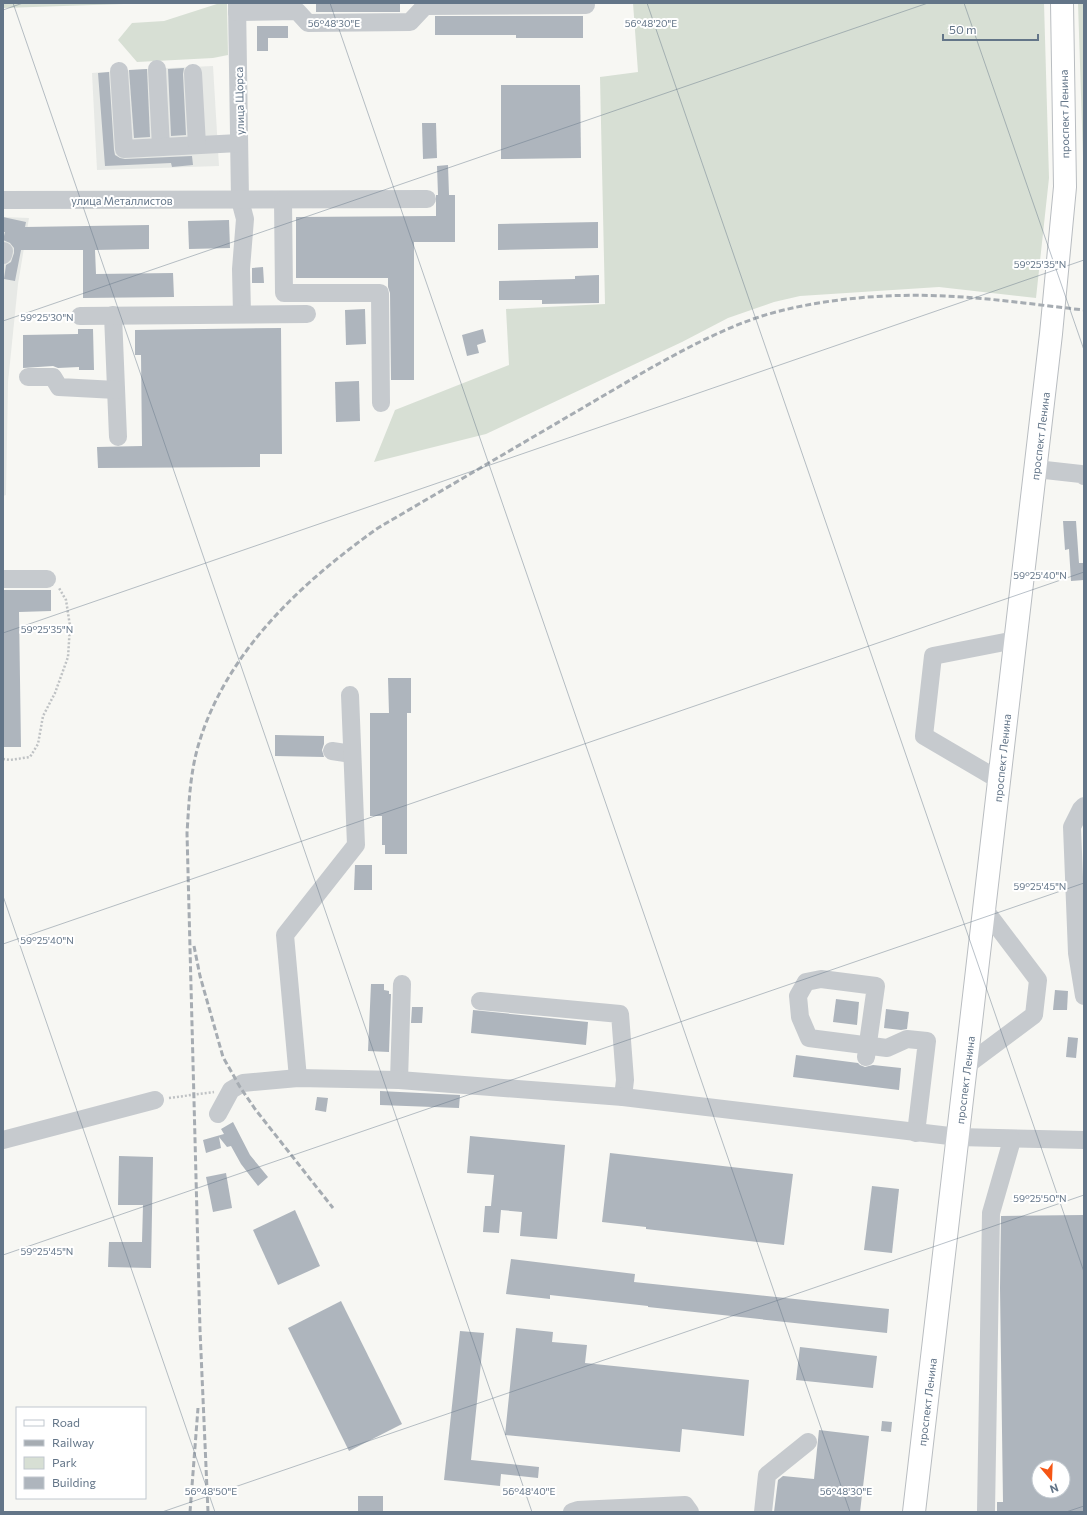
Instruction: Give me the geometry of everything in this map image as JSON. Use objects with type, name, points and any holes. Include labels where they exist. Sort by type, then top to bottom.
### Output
[{"type":"main road","name":"проспект Ленина","points":[[914,1512],[1051,334],[1065,187],[1062,3]]},
{"type":"street","points":[[237,8],[297,11],[308,23],[410,22],[425,6],[506,4],[586,5]]},
{"type":"street","name":"улица Щорса","points":[[237,8],[240,200],[245,219],[241,269],[242,314]]},
{"type":"street","points":[[157,69],[161,147]]},
{"type":"street","points":[[119,71],[124,149],[239,143]]},
{"type":"street","points":[[193,73],[197,145]]},
{"type":"street","name":"улица Металлистов","points":[[3,200],[427,199]]},
{"type":"street","points":[[283,200],[284,293],[380,293],[380,403]]},
{"type":"street","points":[[3,251],[3,256]]},
{"type":"street","points":[[80,316],[307,314]]},
{"type":"street","points":[[113,316],[118,437]]},
{"type":"street","points":[[28,377],[53,376],[59,387],[116,390]]},
{"type":"street","points":[[1036,468],[1081,474],[1084,476]]},
{"type":"street","points":[[3,579],[47,578]]},
{"type":"street","points":[[999,780],[924,736],[933,656],[1015,640]]},
{"type":"street","points":[[298,1078],[285,935],[356,845],[350,695]]},
{"type":"street","points":[[332,751],[352,754]]},
{"type":"street","points":[[1084,806],[1072,827],[1084,996]]},
{"type":"street","points":[[967,1065],[1034,1015],[1038,980],[985,910]]},
{"type":"street","points":[[867,1051],[876,986],[821,979],[806,982],[798,996],[800,1017],[809,1038],[867,1051],[887,1048],[907,1039],[927,1041],[916,1133]]},
{"type":"street","points":[[399,1080],[402,984]]},
{"type":"street","points":[[480,1000],[620,1014],[625,1080],[623,1098]]},
{"type":"street","points":[[218,1114],[231,1090],[243,1083],[298,1078],[340,1084],[399,1080],[623,1098],[958,1138],[1084,1140]]},
{"type":"street","points":[[3,1140],[155,1100]]},
{"type":"street","points":[[986,1512],[991,1213],[1012,1140]]},
{"type":"street","points":[[762,1512],[767,1475],[808,1442]]},
{"type":"street","points":[[572,1512],[578,1510],[685,1506],[690,1512]]},
{"type":"path","points":[[3,759],[10,760],[30,757],[38,744],[43,716],[55,693],[68,657],[70,626],[66,600],[54,580],[47,578]]},
{"type":"path","points":[[155,1100],[231,1090]]},
{"type":"shaded area","points":[[213,66],[219,166],[97,170],[92,73]]},
{"type":"shaded area","points":[[3,217],[29,218],[18,284],[8,382],[6,495],[3,496]]},
{"type":"green space","points":[[3,3],[154,3],[3,8]]},
{"type":"green space","points":[[220,3],[227,3],[228,55],[213,58],[137,62],[118,40],[132,23],[164,21]]},
{"type":"green space","points":[[633,3],[1044,3],[1049,178],[1036,298],[939,287],[800,296],[774,302],[728,318],[682,342],[486,434],[374,462],[395,410],[509,365],[506,309],[605,304],[600,77],[638,72]]},
{"type":"green space","points":[[1078,3],[1084,3],[1084,187]]},
{"type":"building","points":[[316,3],[400,3],[400,12],[316,12]]},
{"type":"building","points":[[435,16],[583,16],[583,38],[516,38],[516,35],[435,35]]},
{"type":"building","points":[[257,26],[288,26],[288,38],[268,38],[268,51],[257,51]]},
{"type":"building","points":[[184,68],[186,135],[171,136],[168,69]]},
{"type":"building","points":[[147,69],[150,137],[134,138],[129,70]]},
{"type":"building","points":[[109,72],[115,155],[125,159],[192,156],[193,165],[172,167],[171,163],[105,166],[98,73]]},
{"type":"building","points":[[501,85],[580,85],[581,158],[501,159]]},
{"type":"building","points":[[422,123],[436,123],[437,158],[423,159]]},
{"type":"building","points":[[448,165],[449,195],[455,195],[455,242],[414,242],[414,380],[391,380],[390,293],[388,278],[296,278],[296,217],[436,216],[436,195],[438,195],[437,166]]},
{"type":"building","points":[[3,217],[26,222],[25,227],[149,225],[149,249],[95,250],[96,274],[173,273],[174,297],[83,298],[83,250],[21,250],[15,281],[4,279],[6,265],[11,262],[14,248],[10,243],[3,240],[5,232],[3,232]]},
{"type":"building","points":[[229,220],[230,248],[189,249],[188,221]]},
{"type":"building","points":[[598,222],[598,248],[498,250],[498,224]]},
{"type":"building","points":[[263,267],[264,283],[252,283],[252,268]]},
{"type":"building","points":[[599,275],[599,303],[542,304],[542,300],[499,300],[499,281],[575,279],[575,276]]},
{"type":"building","points":[[365,309],[366,344],[346,345],[345,310]]},
{"type":"building","points":[[281,328],[282,454],[260,454],[260,467],[98,468],[97,447],[142,446],[141,355],[135,355],[135,330]]},
{"type":"building","points":[[78,329],[93,329],[94,370],[79,370],[79,367],[58,368],[53,366],[23,368],[23,335],[78,334]]},
{"type":"building","points":[[483,329],[486,342],[477,345],[479,353],[467,356],[462,335]]},
{"type":"building","points":[[359,381],[360,421],[336,422],[335,382]]},
{"type":"building","points":[[1063,521],[1076,521],[1079,563],[1084,563],[1084,580],[1071,581],[1069,549],[1065,550]]},
{"type":"building","points":[[3,590],[51,590],[51,611],[19,612],[21,747],[3,747]]},
{"type":"building","points":[[388,678],[411,678],[411,713],[407,713],[407,854],[385,854],[385,845],[382,845],[382,816],[370,816],[370,713],[389,713]]},
{"type":"building","points":[[275,735],[324,736],[322,750],[324,757],[275,756]]},
{"type":"building","points":[[355,865],[372,865],[372,890],[354,890]]},
{"type":"building","points":[[371,984],[384,984],[384,990],[389,991],[389,994],[391,994],[389,1052],[368,1051]]},
{"type":"building","points":[[1055,990],[1068,991],[1067,1010],[1053,1010]]},
{"type":"building","points":[[836,999],[859,1002],[857,1025],[833,1022]]},
{"type":"building","points":[[412,1007],[423,1007],[422,1023],[411,1023]]},
{"type":"building","points":[[886,1009],[909,1012],[907,1029],[901,1030],[884,1028]]},
{"type":"building","points":[[473,1010],[588,1022],[586,1045],[471,1033]]},
{"type":"building","points":[[1068,1037],[1078,1038],[1076,1058],[1066,1057]]},
{"type":"building","points":[[796,1055],[858,1063],[865,1067],[873,1065],[901,1068],[899,1090],[793,1077]]},
{"type":"building","points":[[380,1091],[460,1095],[459,1108],[380,1105]]},
{"type":"building","points":[[317,1097],[328,1098],[326,1112],[315,1110]]},
{"type":"building","points":[[233,1122],[250,1155],[268,1177],[258,1186],[241,1164],[231,1146],[227,1147],[219,1137],[221,1148],[206,1153],[203,1140],[224,1134],[221,1129]]},
{"type":"building","points":[[470,1136],[565,1145],[557,1239],[520,1236],[522,1212],[501,1210],[499,1233],[483,1232],[485,1206],[491,1206],[494,1175],[467,1173]]},
{"type":"building","points":[[610,1153],[793,1174],[784,1245],[646,1229],[646,1227],[602,1222]]},
{"type":"building","points":[[119,1156],[153,1157],[151,1268],[108,1267],[109,1242],[142,1242],[143,1205],[118,1205]]},
{"type":"building","points":[[226,1173],[232,1208],[213,1212],[206,1177]]},
{"type":"building","points":[[872,1186],[899,1189],[892,1253],[864,1250]]},
{"type":"building","points":[[295,1210],[320,1266],[278,1285],[253,1230]]},
{"type":"building","points":[[1084,1215],[1084,1512],[997,1512],[997,1502],[1003,1502],[1000,1288],[1001,1216]]},
{"type":"building","points":[[511,1259],[635,1274],[634,1282],[889,1309],[887,1333],[550,1295],[550,1299],[506,1294]]},
{"type":"building","points":[[341,1301],[402,1424],[349,1451],[288,1328]]},
{"type":"building","points":[[516,1328],[553,1332],[552,1342],[587,1345],[585,1363],[749,1380],[744,1436],[682,1429],[680,1452],[505,1435]]},
{"type":"building","points":[[460,1331],[484,1333],[471,1460],[539,1467],[538,1478],[501,1474],[500,1486],[444,1480]]},
{"type":"building","points":[[800,1347],[877,1356],[873,1388],[796,1380]]},
{"type":"building","points":[[882,1421],[892,1422],[891,1432],[881,1431]]},
{"type":"building","points":[[819,1430],[869,1436],[860,1512],[774,1512],[778,1480],[783,1476],[814,1479]]},
{"type":"building","points":[[358,1496],[383,1496],[383,1512],[358,1512]]},
{"type":"railway","points":[[208,1512],[200,1330],[187,833],[192,776],[199,743],[212,710],[228,678],[248,649],[270,621],[295,596],[322,571],[378,528],[649,369],[718,333],[747,321],[783,310],[829,301],[900,295],[962,297],[1084,310]]},
{"type":"railway","points":[[194,946],[200,976],[223,1057],[240,1087],[255,1109],[333,1208]]},
{"type":"railway","points":[[190,1512],[198,1408]]}]
